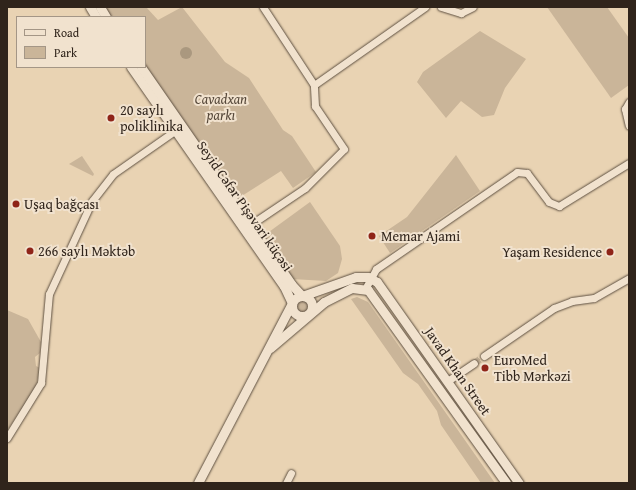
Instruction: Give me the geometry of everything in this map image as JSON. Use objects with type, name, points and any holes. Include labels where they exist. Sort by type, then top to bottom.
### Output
[{"type":"street","points":[[90,7],[95,16]]},
{"type":"street","points":[[100,7],[105,16]]},
{"type":"street","points":[[250,225],[305,188],[344,149],[315,106],[316,96],[314,85],[263,7]]},
{"type":"street","points":[[314,85],[425,7]]},
{"type":"street","points":[[441,7],[461,13],[473,7]]},
{"type":"street","name":"Seyid Cəfər Pişəvəri küçəsi","points":[[132,68],[250,225],[285,277],[302,296]]},
{"type":"street","name":"Seyid Cəfər Pişəvəri küçəsi","points":[[142,68],[178,128],[284,286],[292,303]]},
{"type":"street","points":[[629,102],[624,109],[629,126]]},
{"type":"street","points":[[7,438],[41,383],[50,294],[92,201],[113,174],[178,128]]},
{"type":"street","points":[[260,360],[307,315],[344,291],[365,289],[376,269],[517,172],[527,173],[549,202],[559,206],[629,163]]},
{"type":"street","points":[[198,483],[260,360],[292,303],[302,296],[352,278],[371,278]]},
{"type":"street","name":"Javad Khan Street","points":[[371,278],[383,288],[449,380],[519,483]]},
{"type":"street","points":[[484,356],[554,308],[572,301],[594,298],[629,278]]},
{"type":"street","name":"Javad Khan Street","points":[[365,289],[374,296],[506,483]]},
{"type":"street","points":[[302,296],[312,304],[307,315]]},
{"type":"street","points":[[292,303],[297,315],[307,315]]},
{"type":"street","points":[[449,380],[474,363]]},
{"type":"street","points":[[286,483],[291,473]]},
{"type":"green space","name":"Cavadxan parkı","points":[[104,7],[146,7],[158,20],[182,7],[225,62],[249,78],[283,130],[292,136],[316,172],[293,188],[281,171],[237,199],[146,67],[146,16],[110,16]]},
{"type":"green space","points":[[547,7],[607,7],[629,38],[629,85],[611,98]]},
{"type":"green space","points":[[480,31],[526,59],[505,88],[494,115],[482,117],[461,101],[446,118],[417,82],[423,72]]},
{"type":"green space","points":[[456,155],[480,191],[390,253],[379,236],[407,217]]},
{"type":"green space","points":[[82,156],[94,174],[93,176],[69,164]]},
{"type":"green space","points":[[310,202],[340,246],[342,259],[338,273],[326,281],[292,279],[262,237]]},
{"type":"green space","points":[[357,297],[368,302],[495,483],[481,483],[441,425],[437,411],[418,384],[403,373],[351,299]]},
{"type":"green space","points":[[302,300],[306,302],[308,306],[306,310],[302,312],[298,310],[296,306],[298,302]]},
{"type":"green space","points":[[7,310],[28,319],[41,342],[40,353],[35,357],[36,366],[40,368],[36,387],[7,431]]},
{"type":"shaded area","points":[[188,47],[191,48],[191,58],[184,59],[181,58],[180,51],[181,48]]},
{"type":"tunnel","points":[[474,363],[484,356]]},
{"type":"place","name":"20 saylı poliklinika","points":[[111,118]]},
{"type":"place","name":"Uşaq bağçası","points":[[16,204]]},
{"type":"place","name":"Memar Ajami","points":[[372,236]]},
{"type":"place","name":"266 saylı Məktəb","points":[[30,251]]},
{"type":"place","name":"Yaşam Residence","points":[[610,252]]},
{"type":"place","name":"EuroMed Tibb Mərkəzi","points":[[485,368]]}]
